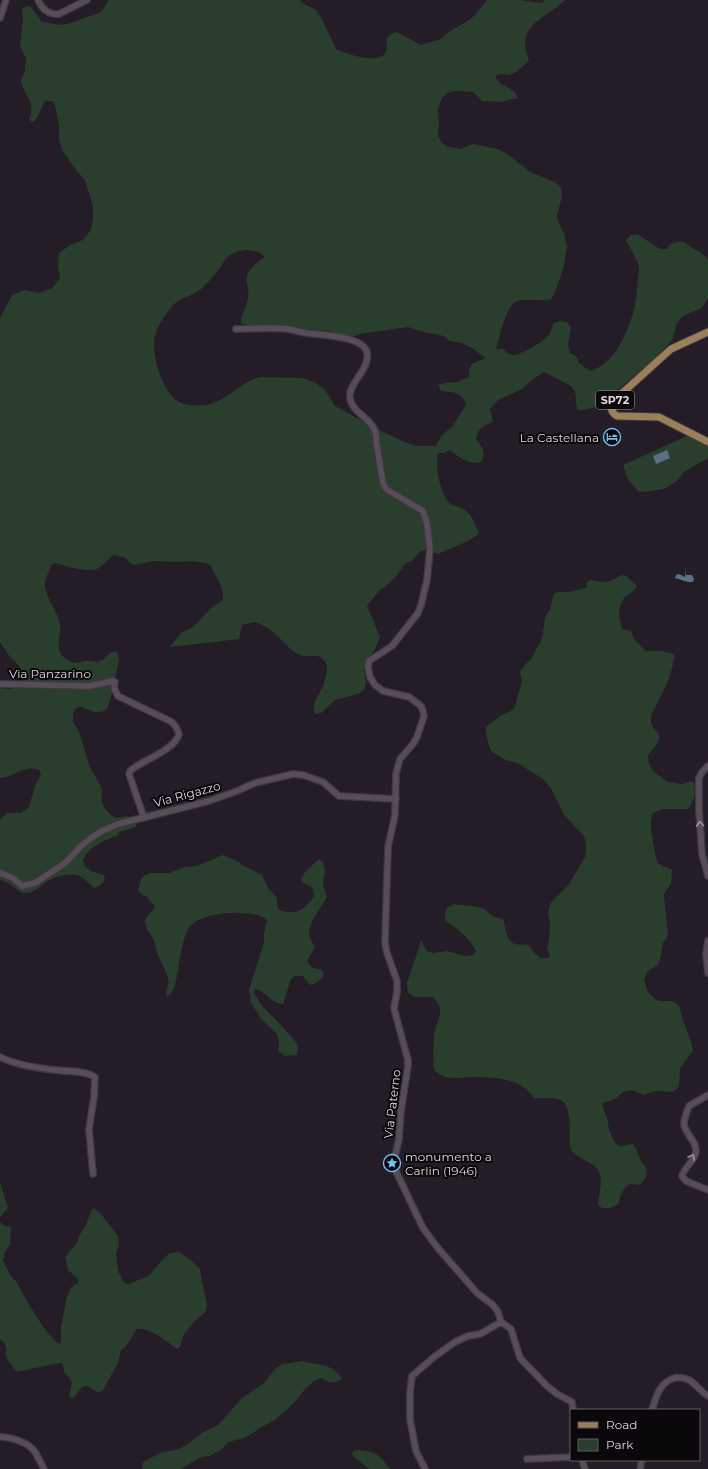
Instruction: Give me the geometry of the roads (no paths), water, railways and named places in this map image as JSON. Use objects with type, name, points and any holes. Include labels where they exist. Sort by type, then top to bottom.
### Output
[{"type":"main road","name":"SP72","points":[[708,332],[671,349],[619,396],[613,402],[611,408],[612,412],[617,416],[659,417],[708,442]]},
{"type":"street","points":[[0,18],[6,0]]},
{"type":"street","points":[[38,0],[47,12],[54,15],[87,0]]},
{"type":"street","name":"Via Paterno","points":[[236,328],[287,329],[304,333],[342,337],[364,346],[367,354],[367,360],[364,370],[350,393],[350,398],[357,412],[371,424],[376,432],[383,483],[386,489],[423,511],[427,524],[430,548],[427,580],[421,605],[418,613],[392,646],[369,661],[368,667],[370,677],[375,685],[383,691],[409,696],[421,706],[423,711],[421,728],[414,744],[400,759],[396,774],[395,815],[388,847],[385,943],[397,982],[394,1008],[408,1060],[401,1111],[399,1140],[393,1165],[423,1228],[464,1278],[493,1305],[498,1312],[501,1322],[511,1329],[520,1358],[547,1386],[557,1394],[572,1402],[573,1409]]},
{"type":"street","name":"Via Panzarino","points":[[0,684],[89,686],[113,681],[115,682],[114,688],[118,696],[172,722],[176,727],[178,734],[173,743],[166,749],[130,771],[129,774],[144,818]]},
{"type":"street","points":[[708,766],[699,778],[699,810],[702,854],[708,876]]},
{"type":"street","name":"Via Rigazzo","points":[[0,873],[13,878],[22,886],[35,882],[65,863],[83,844],[100,832],[118,824],[209,801],[237,792],[255,783],[293,774],[303,775],[323,782],[339,796],[396,798]]},
{"type":"street","points":[[708,941],[706,953],[708,973]]},
{"type":"street","points":[[0,1057],[10,1062],[53,1070],[88,1073],[94,1077],[94,1097],[89,1129],[93,1174]]},
{"type":"street","points":[[708,1095],[689,1106],[684,1124],[695,1145],[696,1154],[683,1172],[682,1176],[686,1181],[708,1190]]},
{"type":"street","points":[[425,1469],[416,1451],[410,1419],[410,1393],[412,1376],[434,1357],[455,1342],[468,1336],[480,1334],[501,1322]]},
{"type":"street","points":[[652,1409],[657,1395],[664,1383],[668,1380],[677,1378],[690,1380],[708,1396]]},
{"type":"street","points":[[0,1437],[15,1439],[32,1448],[44,1469]]},
{"type":"street","points":[[526,1459],[570,1457]]},
{"type":"water","points":[[667,450],[670,458],[656,464],[653,456]]},
{"type":"water","points":[[686,567],[686,575],[692,575],[694,579],[693,582],[675,578],[676,575],[679,574],[685,577]]},
{"type":"place","name":"La Castellana","points":[[612,437]]},
{"type":"place","name":"monumento a Carlin (1946)","points":[[392,1163]]}]
